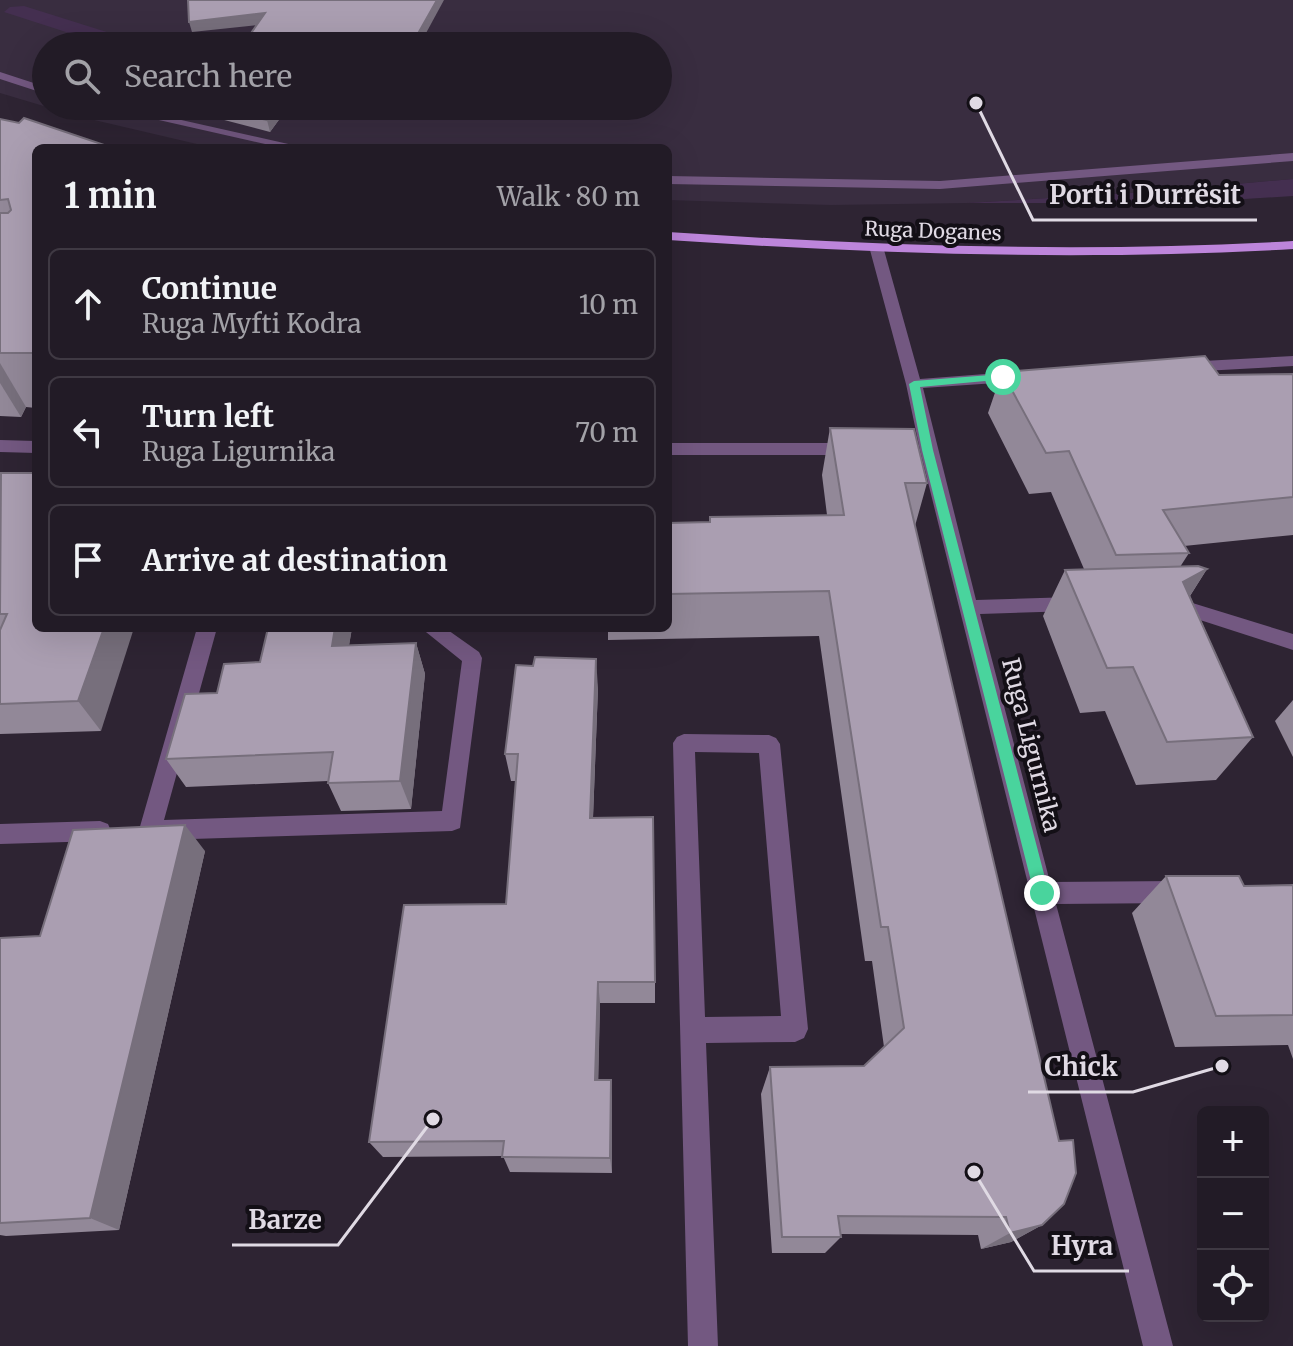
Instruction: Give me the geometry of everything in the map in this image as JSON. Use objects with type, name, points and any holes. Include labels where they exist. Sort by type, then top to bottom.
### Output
[{"type":"main road","name":"Ruga Doganes","points":[[672,236],[877,250],[1143,252],[1293,245]]},
{"type":"street","points":[[0,75],[32,86]]},
{"type":"street","points":[[169,120],[281,144]]},
{"type":"street","points":[[672,180],[940,185],[1293,157]]},
{"type":"street","name":"Ruga Ligurnika","points":[[877,250],[914,384],[922,450],[969,607],[1158,1346]]},
{"type":"street","points":[[1171,368],[1293,361]]},
{"type":"street","points":[[914,384],[1049,375]]},
{"type":"street","points":[[0,446],[32,447]]},
{"type":"street","points":[[672,449],[864,450]]},
{"type":"street","points":[[969,607],[1090,603]]},
{"type":"street","points":[[1157,603],[1169,603],[1250,626],[1293,642]]},
{"type":"street","points":[[135,830],[206,632]]},
{"type":"street","points":[[0,834],[452,821],[472,658],[436,632]]},
{"type":"street","points":[[693,1030],[795,1029],[769,744],[684,743],[693,1030],[703,1346]]},
{"type":"street","points":[[1042,893],[1199,892]]},
{"type":"shaded area","points":[[0,0],[1293,0],[1293,179],[1147,192],[967,203],[831,205],[672,200],[672,144],[197,144],[94,120],[672,120],[672,32],[32,32],[32,103],[0,93]]},
{"type":"shaded area","points":[[24,6],[107,32],[66,32],[4,12],[10,7]]},
{"type":"shaded area","points":[[1293,179],[1293,196],[1181,203],[967,203],[1147,192]]},
{"type":"building","points":[[188,0],[437,0],[419,32],[252,32],[265,13],[189,22]]},
{"type":"building","points":[[24,118],[101,144],[32,144],[32,353],[0,353],[0,213],[11,210],[8,199],[0,200],[0,119],[19,123]]},
{"type":"building","points":[[1205,356],[1219,375],[1293,374],[1293,497],[1163,510],[1189,553],[1116,555],[1069,451],[1046,453],[1002,372]]},
{"type":"building","points":[[830,428],[914,429],[927,483],[905,483],[1059,1141],[1073,1140],[1076,1173],[1064,1204],[1042,1225],[1010,1233],[1006,1217],[838,1216],[841,1237],[782,1237],[770,1067],[864,1066],[904,1028],[888,927],[881,927],[829,591],[672,594],[672,523],[710,522],[710,517],[844,515]]},
{"type":"building","points":[[1,473],[32,473],[32,632],[103,632],[78,701],[0,704],[0,630],[7,614],[0,614]]},
{"type":"building","points":[[1198,566],[1207,569],[1183,582],[1253,737],[1167,742],[1133,667],[1107,668],[1065,570]]},
{"type":"building","points":[[267,632],[334,632],[332,646],[416,643],[400,781],[328,783],[333,752],[166,759],[185,694],[217,693],[224,664],[260,662]]},
{"type":"building","points":[[535,657],[596,659],[590,818],[653,817],[655,982],[598,982],[595,1080],[611,1080],[610,1158],[502,1157],[504,1141],[369,1142],[404,905],[506,904],[518,754],[505,754],[516,665],[533,666]]},
{"type":"building","points":[[185,825],[90,1218],[0,1223],[0,938],[40,936],[73,830]]},
{"type":"building","points":[[1166,876],[1239,876],[1244,886],[1293,885],[1293,1015],[1216,1016]]},
{"type":"place","name":"Porti i Durrësit","points":[[976,103]]},
{"type":"place","name":"Chick","points":[[1222,1066]]},
{"type":"place","name":"Barze","points":[[433,1119]]},
{"type":"place","name":"Hyra","points":[[974,1172]]},
{"type":"route","points":[[1003,377],[914,384],[928,450],[1042,893]]}]
